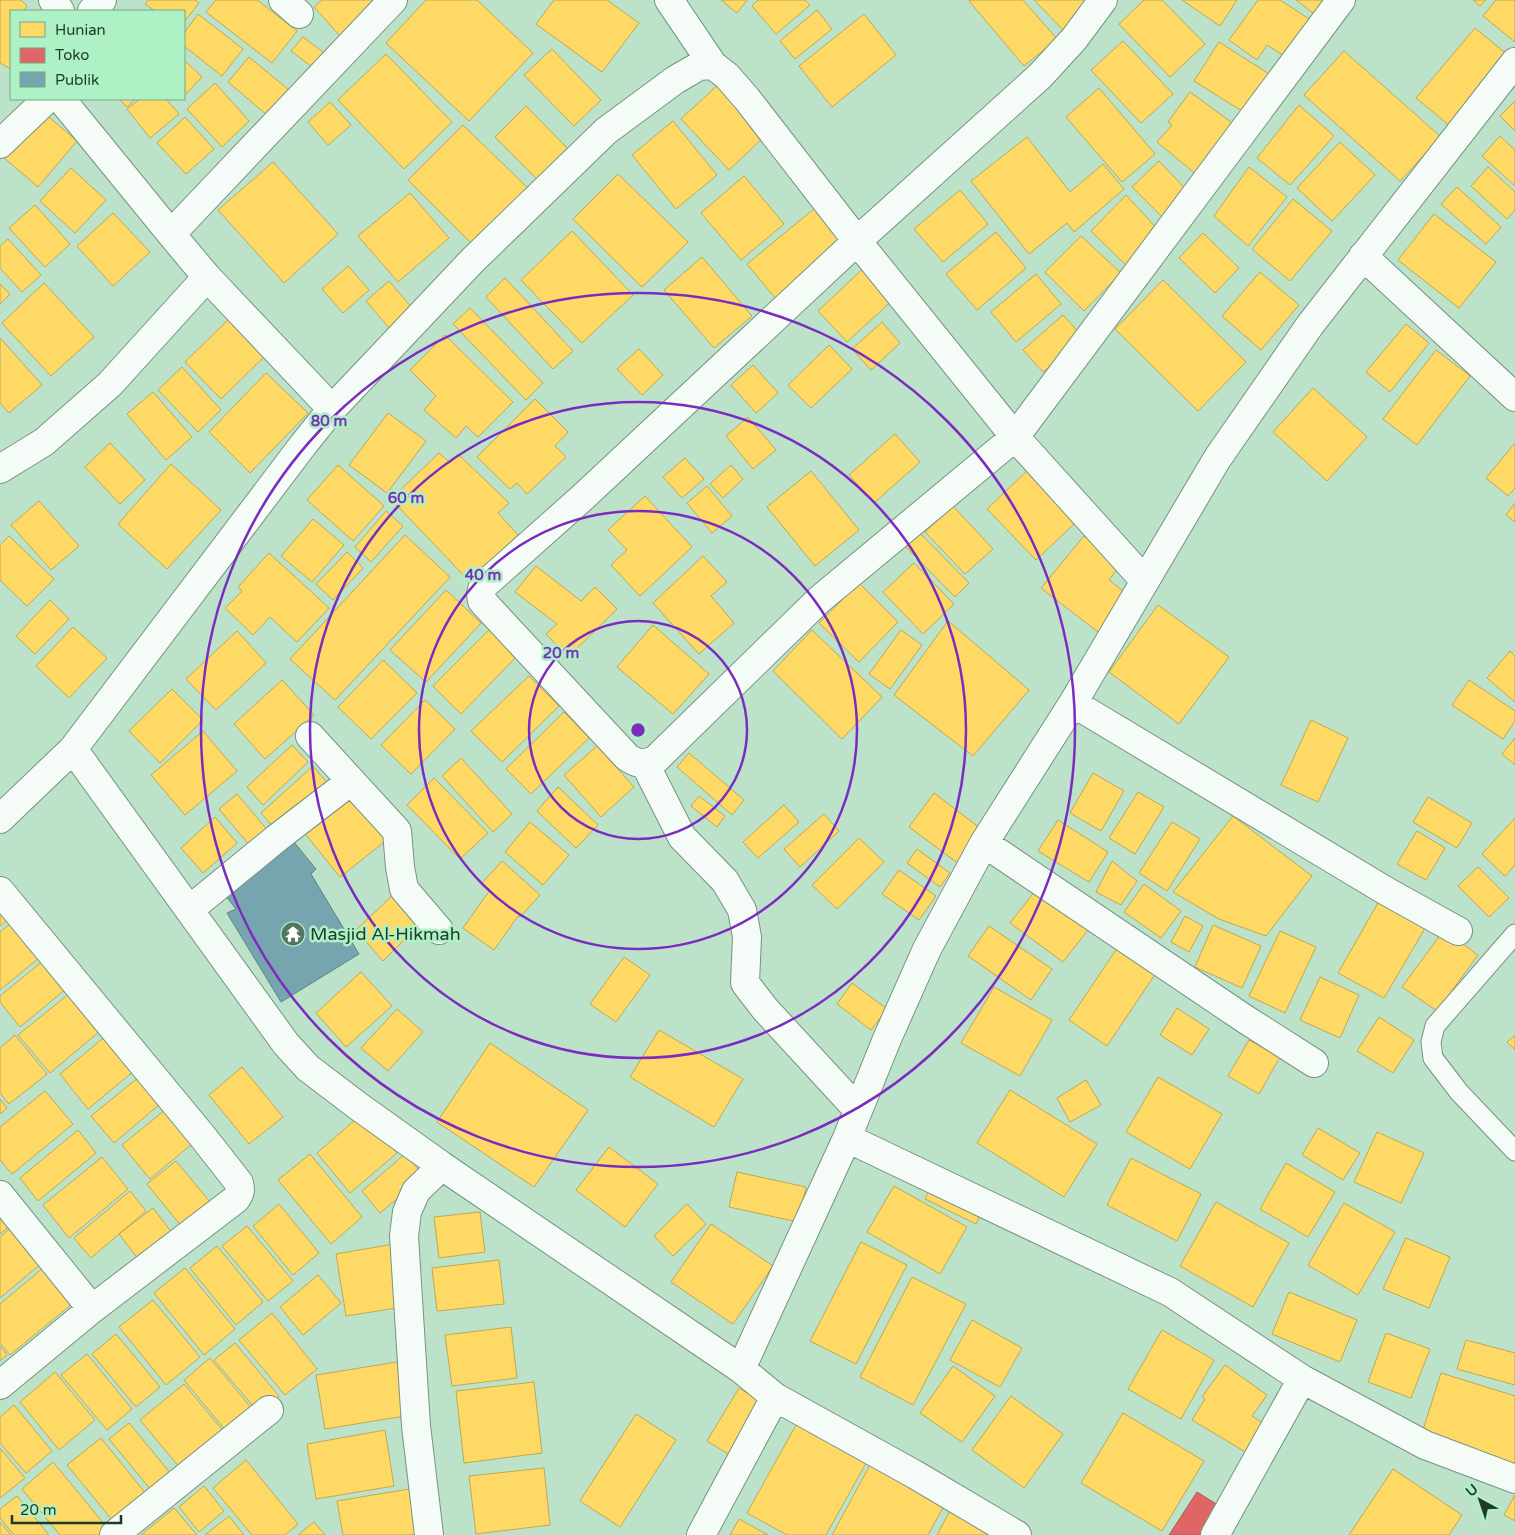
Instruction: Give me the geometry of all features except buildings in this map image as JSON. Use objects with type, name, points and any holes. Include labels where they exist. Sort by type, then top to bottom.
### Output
[{"type":"street","points":[[93,10],[102,0]]},
{"type":"street","points":[[171,234],[393,0]]},
{"type":"street","points":[[669,0],[713,64],[727,76],[747,99],[1015,437],[1145,581]]},
{"type":"street","points":[[1103,0],[1074,39],[1040,76],[857,240],[583,496],[483,586],[482,601],[635,763],[645,764],[655,760],[665,752],[820,599],[1015,437],[1341,0]]},
{"type":"street","points":[[741,1369],[847,1138],[887,1039],[927,949],[984,842],[1072,703],[1217,459],[1310,325],[1515,62]]},
{"type":"street","points":[[0,819],[73,749],[297,452],[332,409],[473,260],[606,131],[675,80],[699,66],[713,64]]},
{"type":"street","points":[[0,144],[46,100]]},
{"type":"street","points":[[62,100],[207,276],[332,409]]},
{"type":"street","points":[[1363,256],[1515,397]]},
{"type":"street","points":[[0,469],[44,442],[110,384],[207,276]]},
{"type":"street","points":[[1072,703],[1378,886],[1458,931]]},
{"type":"street","points":[[310,736],[398,830],[400,867],[404,889],[439,930]]},
{"type":"street","points":[[73,749],[286,1044],[308,1068],[442,1166],[741,1369],[775,1397],[914,1474],[1017,1535]]},
{"type":"street","points":[[645,764],[682,837],[725,881],[742,910],[747,937],[745,983],[765,1009],[858,1110]]},
{"type":"street","points":[[189,910],[277,838],[351,781]]},
{"type":"street","points":[[984,842],[1314,1064]]},
{"type":"street","points":[[0,891],[203,1137],[241,1188],[236,1199],[92,1309],[0,1386]]},
{"type":"street","points":[[847,1138],[1170,1292],[1302,1379],[1425,1445],[1515,1479]]},
{"type":"street","points":[[429,1535],[416,1426],[404,1236],[407,1212],[416,1191],[442,1166]]},
{"type":"street","points":[[0,1195],[92,1309]]},
{"type":"street","points":[[1215,1535],[1302,1379]]},
{"type":"street","points":[[701,1535],[775,1397]]},
{"type":"street","points":[[114,1535],[269,1410]]},
{"type":"lane","points":[[1515,934],[1435,1026],[1431,1042],[1433,1058],[1459,1092],[1515,1151]]},
{"type":"place","name":"Masjid Al-Hikmah","points":[[293,934]]}]
